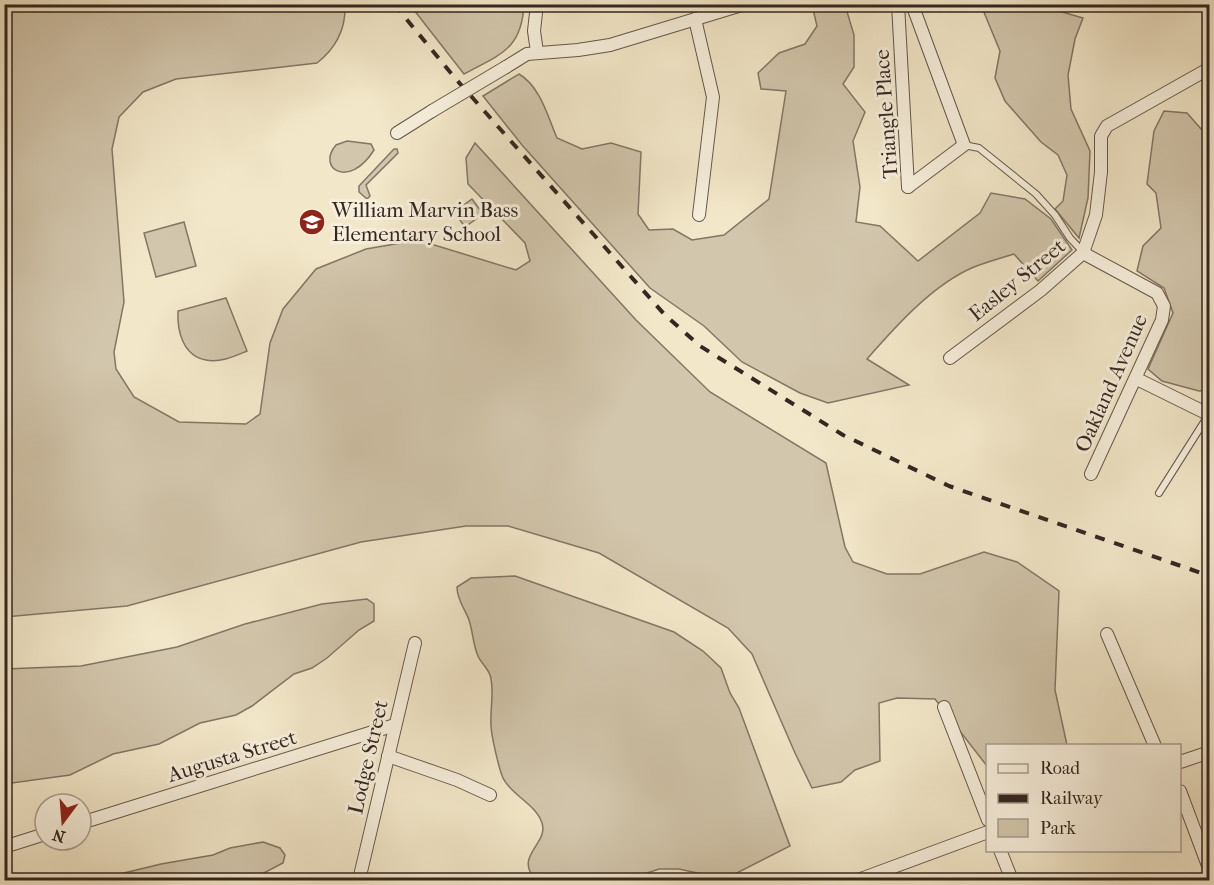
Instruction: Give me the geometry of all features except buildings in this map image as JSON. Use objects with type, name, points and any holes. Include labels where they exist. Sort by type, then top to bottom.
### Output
[{"type":"street","points":[[537,4],[534,32],[537,52]]},
{"type":"street","points":[[398,133],[527,54],[610,45],[745,4]]},
{"type":"street","name":"Triangle Place","points":[[898,4],[908,187],[964,145]]},
{"type":"street","points":[[912,4],[964,145]]},
{"type":"street","points":[[695,19],[713,96],[699,215]]},
{"type":"street","name":"Easley Street","points":[[950,357],[1041,290],[1083,253],[1096,215],[1101,172],[1101,136],[1107,126],[1209,68]]},
{"type":"street","name":"Oakland Avenue","points":[[1083,253],[1157,293],[1164,306],[1162,320],[1137,379],[1092,474]]},
{"type":"street","points":[[1137,379],[1209,415]]},
{"type":"street","points":[[1107,634],[1154,744]]},
{"type":"street","name":"Lodge Street","points":[[359,880],[415,643]]},
{"type":"street","points":[[944,707],[986,817]]},
{"type":"street","name":"Augusta Street","points":[[93,819],[395,725]]},
{"type":"street","points":[[1181,761],[1209,752]]},
{"type":"street","points":[[388,756],[458,780],[490,795]]},
{"type":"street","points":[[1181,796],[1209,871]]},
{"type":"street","points":[[858,880],[986,832]]},
{"type":"street","points":[[4,847],[33,838]]},
{"type":"street","points":[[1001,852],[1012,880]]},
{"type":"lane","points":[[964,145],[979,148],[1036,194],[1055,214],[1070,238],[1083,253]]},
{"type":"lane","points":[[1159,493],[1209,415]]},
{"type":"green space","points":[[524,4],[519,32],[513,41],[498,56],[464,74],[410,5]]},
{"type":"green space","points":[[5,5],[345,5],[342,30],[330,51],[317,63],[176,79],[143,92],[119,117],[112,149],[124,302],[114,352],[116,369],[134,397],[179,422],[246,424],[260,414],[270,343],[283,309],[316,269],[366,249],[418,240],[516,270],[530,261],[525,243],[468,184],[466,158],[475,143],[636,320],[710,392],[826,463],[845,547],[853,562],[887,574],[920,574],[984,552],[1017,562],[1059,591],[1055,690],[1067,744],[986,744],[986,765],[935,699],[897,698],[879,703],[880,761],[855,770],[841,782],[812,788],[752,654],[728,628],[599,553],[508,526],[466,526],[361,542],[127,606],[5,617]]},
{"type":"green space","points":[[812,5],[845,5],[854,35],[854,67],[843,84],[865,112],[853,141],[860,187],[856,222],[880,226],[918,261],[980,213],[991,193],[1025,199],[1051,219],[1072,250],[1038,281],[1014,254],[979,265],[944,284],[916,307],[867,359],[909,385],[828,403],[800,393],[742,362],[704,326],[650,288],[522,145],[483,96],[519,74],[533,86],[538,94],[557,138],[582,149],[611,143],[641,152],[638,214],[649,230],[673,229],[692,240],[724,235],[769,199],[786,91],[761,89],[758,73],[779,53],[805,44],[817,26]]},
{"type":"green space","points":[[981,5],[1038,5],[1083,18],[1075,39],[1068,75],[1071,109],[1090,151],[1088,198],[1079,238],[1055,209],[1063,201],[1067,175],[1058,155],[1041,142],[1005,101],[995,78],[1000,51]]},
{"type":"green space","points":[[1164,111],[1187,113],[1202,130],[1209,131],[1209,390],[1199,391],[1162,381],[1148,369],[1173,313],[1164,288],[1137,271],[1143,246],[1161,228],[1156,193],[1147,184],[1154,131]]},
{"type":"green space","points":[[347,141],[371,144],[374,150],[355,169],[346,172],[338,171],[330,161],[331,153],[336,145]]},
{"type":"green space","points":[[394,149],[397,149],[398,153],[366,185],[370,196],[367,199],[359,192],[359,186]]},
{"type":"green space","points":[[472,199],[483,214],[465,227],[454,212]]},
{"type":"green space","points":[[184,222],[196,266],[156,277],[144,233]]},
{"type":"green space","points":[[226,298],[247,351],[217,361],[198,358],[183,342],[178,311]]},
{"type":"green space","points":[[515,576],[674,632],[703,651],[721,668],[730,693],[739,708],[790,846],[725,879],[679,869],[659,869],[626,880],[536,880],[528,864],[541,837],[542,823],[534,810],[512,790],[501,774],[491,730],[490,676],[476,652],[469,620],[457,592],[457,587],[471,578]]},
{"type":"green space","points":[[367,599],[374,604],[374,621],[359,630],[327,658],[312,668],[294,674],[252,706],[236,715],[200,723],[159,744],[113,754],[70,775],[5,784],[5,669],[81,666],[177,647],[245,624],[322,604]]},
{"type":"green space","points":[[263,842],[280,848],[285,855],[283,863],[260,875],[213,880],[95,880],[161,864],[213,855],[230,848]]},
{"type":"railway","points":[[394,4],[455,78],[664,314],[700,346],[843,435],[949,486],[1210,576]]},
{"type":"place","name":"William Marvin Bass Elementary School","points":[[312,222]]}]
